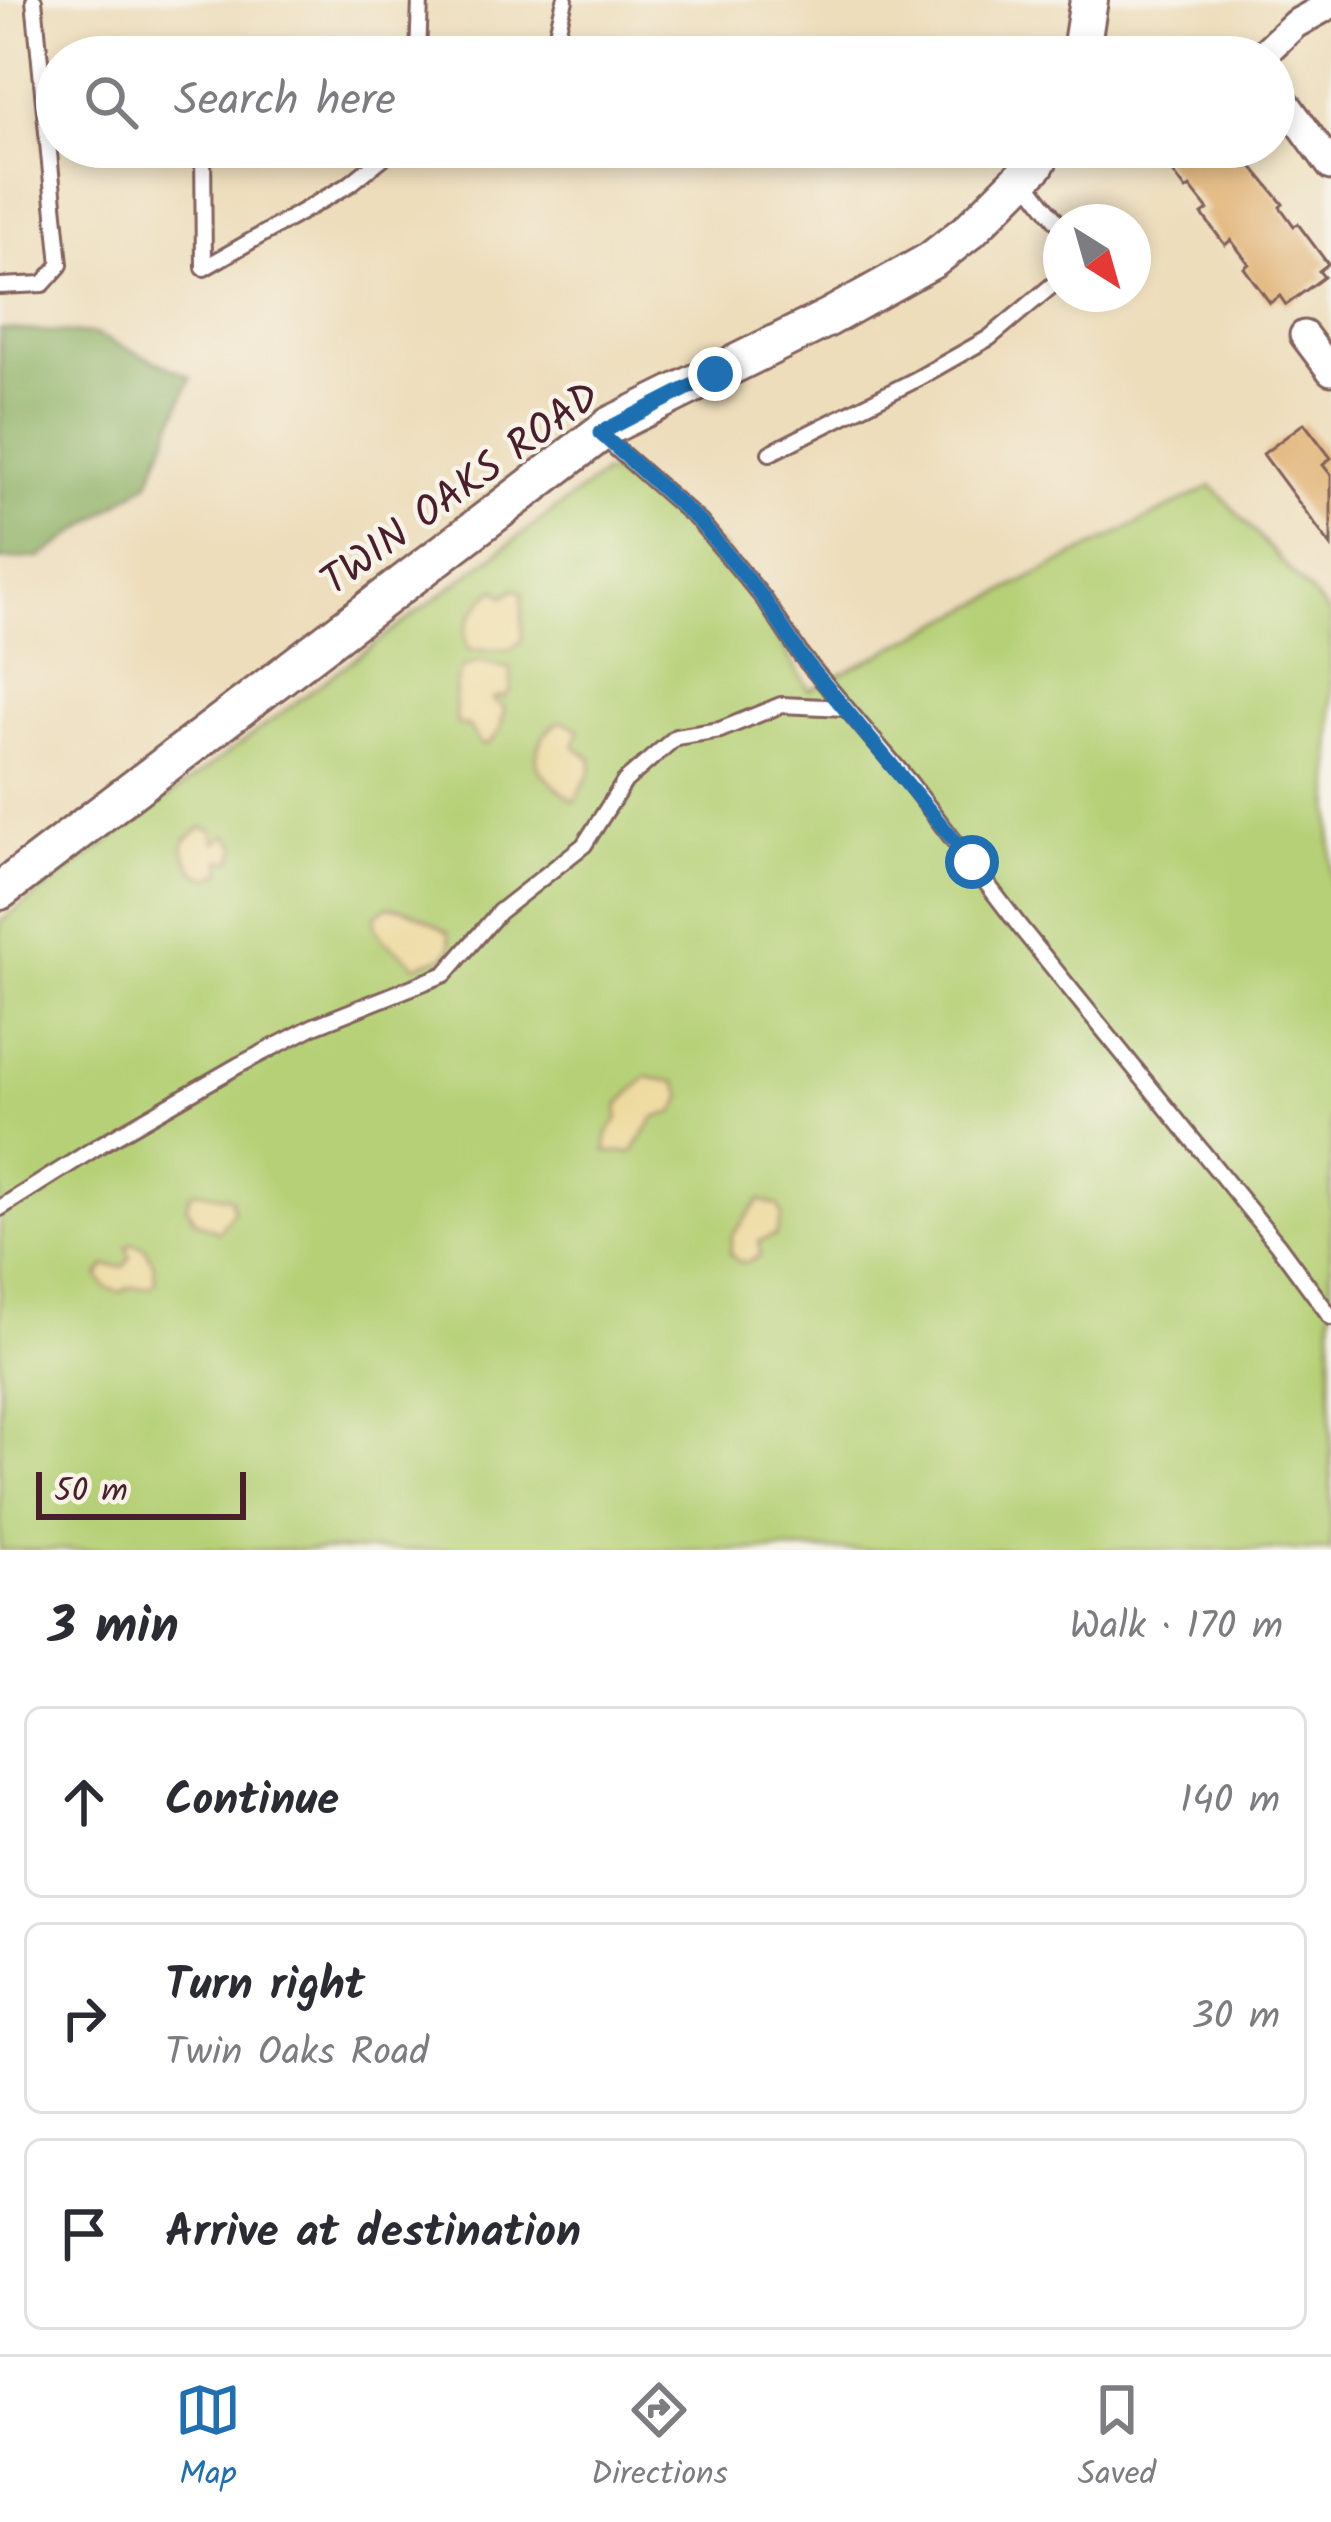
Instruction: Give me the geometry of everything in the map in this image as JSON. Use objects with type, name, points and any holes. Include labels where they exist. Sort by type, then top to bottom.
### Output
[{"type":"main road","points":[[1083,36],[1089,0]]},
{"type":"main road","name":"TWIN OAKS ROAD","points":[[0,891],[600,433],[829,318],[932,260],[970,230],[1032,168]]},
{"type":"street","points":[[1282,36],[1331,4]]},
{"type":"street","points":[[1295,117],[1331,166]]},
{"type":"street","points":[[1304,335],[1331,371]]},
{"type":"lane","points":[[34,0],[38,36]]},
{"type":"lane","points":[[418,36],[419,0]]},
{"type":"lane","points":[[557,36],[566,0]]},
{"type":"lane","points":[[0,286],[43,284],[60,265],[50,168]]},
{"type":"lane","points":[[203,168],[204,268],[370,168]]},
{"type":"lane","points":[[1023,177],[1044,204]]},
{"type":"lane","points":[[770,453],[988,338],[1043,293]]},
{"type":"lane","points":[[600,433],[700,522],[1331,1317]]},
{"type":"lane","points":[[0,1208],[239,1065],[314,1026],[445,974],[499,912],[584,845],[625,781],[676,737],[720,730],[781,705],[845,708]]},
{"type":"green space","points":[[0,329],[94,334],[191,377],[149,482],[41,557],[0,560]]},
{"type":"green space","points":[[605,473],[627,477],[722,548],[809,690],[1212,486],[1331,615],[1331,1550],[0,1550],[0,922]]},
{"type":"sand","points":[[496,589],[504,597],[514,589],[522,592],[522,641],[509,650],[468,650],[467,624]]},
{"type":"sand","points":[[479,661],[511,669],[511,689],[505,698],[493,700],[504,708],[495,737],[487,744],[481,744],[469,727],[457,724],[456,717],[459,675],[462,668]]},
{"type":"sand","points":[[562,721],[579,729],[574,746],[592,759],[591,771],[574,802],[541,772],[537,762],[541,740]]},
{"type":"sand","points":[[202,827],[212,830],[215,842],[228,835],[237,846],[233,860],[221,861],[222,872],[215,876],[197,873],[183,848],[186,839]]},
{"type":"sand","points":[[387,906],[412,912],[448,932],[451,947],[443,957],[415,966],[378,933],[375,916]]},
{"type":"sand","points":[[646,1077],[676,1082],[683,1096],[675,1112],[654,1118],[633,1152],[606,1152],[607,1133],[618,1120],[619,1105]]},
{"type":"sand","points":[[191,1193],[231,1198],[233,1211],[218,1232],[195,1220],[186,1206]]},
{"type":"sand","points":[[760,1200],[779,1206],[782,1216],[776,1235],[759,1241],[760,1255],[739,1262],[730,1254],[732,1235]]},
{"type":"sand","points":[[132,1243],[145,1248],[154,1265],[155,1283],[120,1292],[106,1288],[98,1276],[105,1266],[124,1267]]},
{"type":"building","points":[[1170,168],[1253,168],[1328,264],[1319,271],[1324,277],[1286,305],[1280,296],[1270,303],[1244,268],[1249,264],[1231,240],[1225,245],[1202,214],[1208,210],[1190,187],[1186,190]]},
{"type":"building","points":[[1304,423],[1331,458],[1323,465],[1331,475],[1331,546],[1263,454]]},
{"type":"route","points":[[715,374],[600,433],[700,522],[764,599],[801,656],[972,862]]}]
